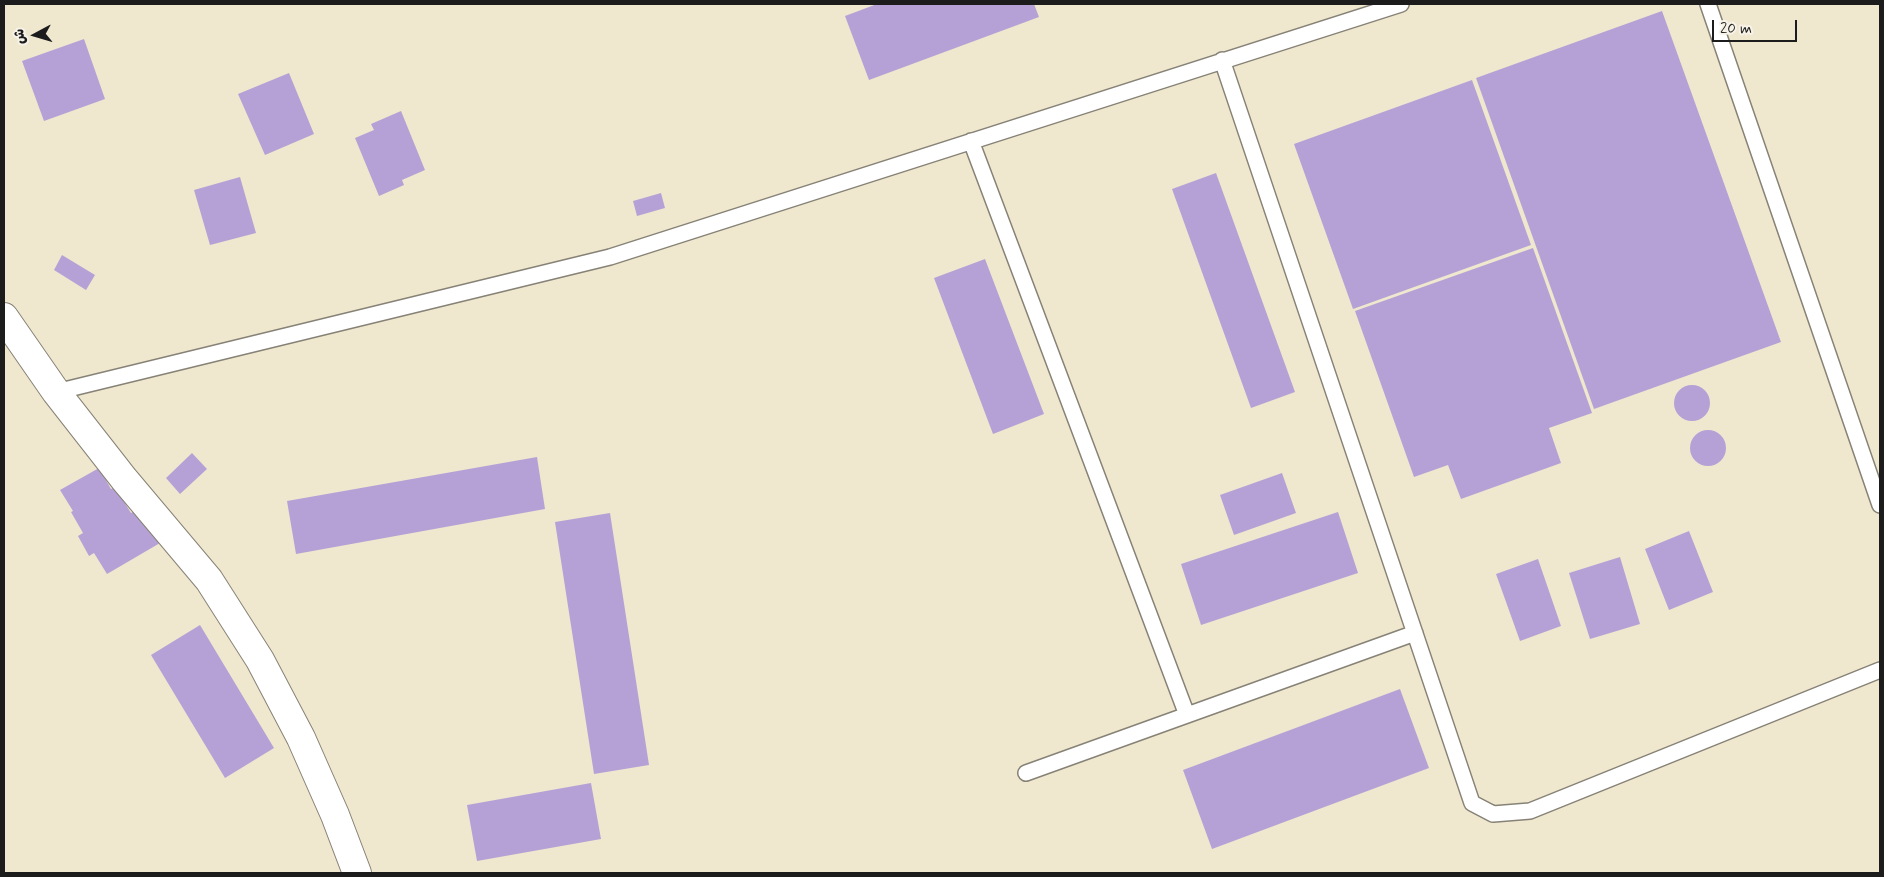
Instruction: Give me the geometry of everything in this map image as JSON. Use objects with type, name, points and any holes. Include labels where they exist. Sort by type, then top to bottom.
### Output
[{"type":"street","points":[[4,319],[56,392],[124,479],[209,580],[260,660],[312,764],[335,815],[357,873]]},
{"type":"lane","points":[[56,392],[610,257],[1402,4]]},
{"type":"lane","points":[[1708,4],[1880,505]]},
{"type":"lane","points":[[1222,60],[1472,803],[1493,814],[1530,811],[1880,670]]},
{"type":"lane","points":[[971,141],[1187,715]]},
{"type":"lane","points":[[1026,773],[1415,633]]},
{"type":"building","points":[[877,4],[1034,4],[1039,17],[869,80],[845,16]]},
{"type":"building","points":[[1662,11],[1781,342],[1594,409],[1476,78]]},
{"type":"building","points":[[84,39],[105,99],[44,121],[22,61]]},
{"type":"building","points":[[289,73],[314,134],[265,155],[238,94]]},
{"type":"building","points":[[1472,80],[1531,245],[1353,309],[1294,144]]},
{"type":"building","points":[[401,111],[425,170],[402,180],[404,185],[379,196],[355,138],[374,130],[371,124]]},
{"type":"building","points":[[1216,173],[1295,392],[1251,408],[1172,189]]},
{"type":"building","points":[[240,177],[256,233],[210,245],[194,190]]},
{"type":"building","points":[[661,193],[665,208],[637,216],[633,201]]},
{"type":"building","points":[[1533,248],[1592,413],[1549,428],[1561,463],[1461,499],[1448,465],[1414,477],[1355,311]]},
{"type":"building","points":[[62,255],[95,275],[86,290],[54,270]]},
{"type":"building","points":[[985,259],[1044,414],[993,434],[934,278]]},
{"type":"building","points":[[1692,385],[1704,391],[1710,403],[1704,415],[1692,421],[1680,415],[1674,403],[1680,391]]},
{"type":"building","points":[[1708,430],[1721,435],[1726,448],[1721,461],[1708,466],[1695,461],[1690,448],[1695,435]]},
{"type":"building","points":[[192,453],[207,469],[180,494],[166,478]]},
{"type":"building","points":[[537,457],[545,509],[296,554],[287,501]]},
{"type":"building","points":[[99,468],[111,489],[115,487],[131,513],[140,508],[160,543],[107,574],[94,553],[89,556],[78,536],[83,533],[71,512],[73,511],[60,490]]},
{"type":"building","points":[[1282,473],[1296,513],[1234,535],[1220,495]]},
{"type":"building","points":[[1338,512],[1358,573],[1201,625],[1181,564]]},
{"type":"building","points":[[610,513],[649,765],[594,774],[555,522]]},
{"type":"building","points":[[1689,531],[1713,592],[1669,610],[1645,549]]},
{"type":"building","points":[[1620,557],[1640,624],[1590,639],[1569,573]]},
{"type":"building","points":[[1538,559],[1561,626],[1520,641],[1496,574]]},
{"type":"building","points":[[200,625],[274,748],[225,778],[151,655]]},
{"type":"building","points":[[1400,689],[1429,768],[1212,849],[1183,770]]},
{"type":"building","points":[[591,783],[601,839],[477,861],[467,805]]}]
